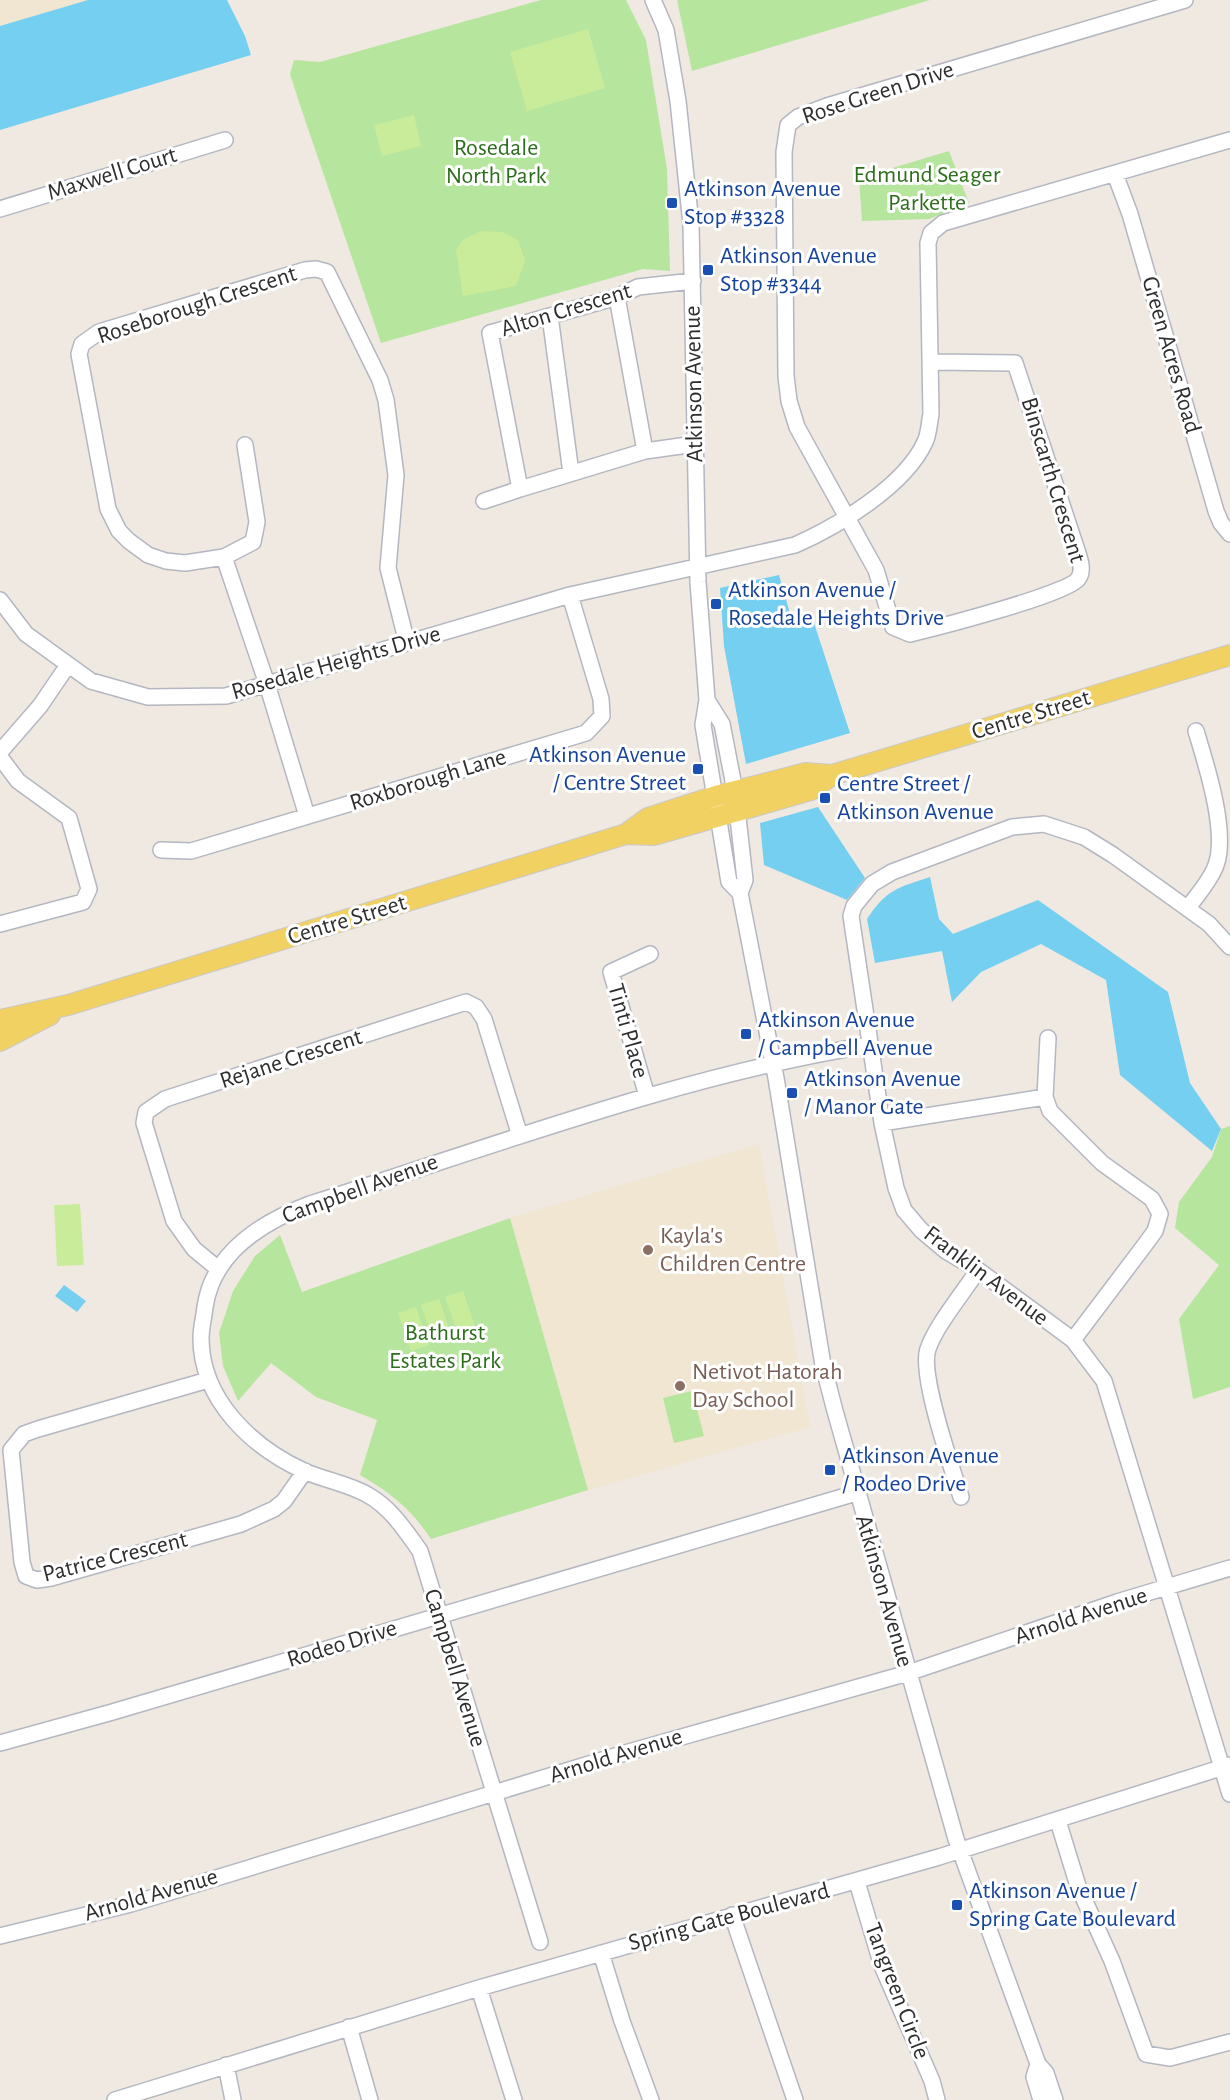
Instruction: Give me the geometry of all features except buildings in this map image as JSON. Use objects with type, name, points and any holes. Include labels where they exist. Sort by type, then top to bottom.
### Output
[{"type":"main road","name":"Centre Street","points":[[0,1020],[68,1005],[626,834],[648,818],[727,804],[806,773],[832,775],[1230,656]]},
{"type":"main road","name":"Centre Street","points":[[0,1041],[68,1005]]},
{"type":"street","name":"Atkinson Avenue","points":[[653,0],[666,30],[678,101],[691,224],[698,567],[707,700],[723,724],[729,882],[740,893],[824,1365],[856,1492],[959,1851],[1038,2064],[1046,2073],[1055,2100]]},
{"type":"street","name":"Rose Green Drive","points":[[846,516],[797,427],[789,401],[786,376],[784,152],[788,125],[798,117],[827,106],[1185,0]]},
{"type":"street","name":"Maxwell Court","points":[[0,209],[225,140]]},
{"type":"street","points":[[1115,174],[1230,140]]},
{"type":"street","name":"Rosedale Heights Drive","points":[[0,600],[26,634],[91,681],[148,698],[226,696],[570,595],[795,545],[821,534],[901,474],[926,441],[931,414],[932,362],[928,243],[931,233],[943,223],[1115,174]]},
{"type":"street","name":"Green Acres Road","points":[[1115,174],[1130,214],[1216,511],[1221,523],[1230,534]]},
{"type":"street","name":"Roseborough Crescent","points":[[244,445],[256,534],[253,542],[224,556],[185,562],[166,561],[148,555],[119,531],[108,509],[79,354],[82,344],[99,332],[259,283],[305,270],[316,269],[327,272],[380,380],[386,400],[396,475],[388,568],[407,643]]},
{"type":"street","name":"Alton Crescent","points":[[520,489],[490,333],[617,297],[638,287],[693,281]]},
{"type":"street","points":[[617,297],[645,451]]},
{"type":"street","points":[[550,316],[571,473]]},
{"type":"street","name":"Binscarth Crescent","points":[[846,516],[876,570],[893,627],[902,632],[910,634],[1043,596],[1077,581],[1081,564],[1015,363],[932,362]]},
{"type":"street","points":[[484,501],[645,451],[695,444]]},
{"type":"street","points":[[224,556],[267,684],[307,816]]},
{"type":"street","name":"Roxborough Lane","points":[[161,850],[191,851],[586,733],[602,716],[601,699],[570,595]]},
{"type":"street","points":[[0,924],[82,902],[89,889],[69,818],[18,781],[0,754],[40,705],[68,665]]},
{"type":"street","points":[[1188,908],[1216,865],[1219,853],[1215,812],[1196,731]]},
{"type":"street","name":"Franklin Avenue","points":[[1230,947],[1209,924],[1188,908],[1084,837],[1044,824],[1012,827],[892,872],[872,884],[854,906],[851,916],[882,1123],[896,1188],[904,1210],[921,1230],[946,1251],[978,1270],[1073,1340],[1104,1381],[1167,1587],[1227,1766],[1230,1794]]},
{"type":"street","name":"Tinti Place","points":[[647,1096],[611,972],[650,954]]},
{"type":"street","name":"Rejane Crescent","points":[[217,1268],[194,1249],[174,1221],[144,1123],[146,1112],[165,1099],[466,1002],[476,1006],[484,1019],[520,1136]]},
{"type":"street","points":[[1048,1038],[1045,1097],[1050,1111],[1102,1162],[1152,1199],[1160,1214],[1155,1231],[1073,1340]]},
{"type":"street","name":"Campbell Avenue","points":[[540,1942],[420,1551],[392,1513],[368,1494],[305,1471],[258,1445],[220,1402],[208,1380],[201,1339],[207,1298],[217,1268],[247,1238],[264,1225],[290,1212],[647,1096],[772,1063],[870,1045]]},
{"type":"street","points":[[882,1123],[1045,1097]]},
{"type":"street","points":[[961,1497],[942,1437],[925,1361],[931,1342],[978,1270]]},
{"type":"street","name":"Patrice Crescent","points":[[208,1380],[38,1429],[24,1434],[16,1442],[11,1450],[11,1460],[22,1562],[26,1576],[37,1580],[51,1578],[241,1524],[274,1509],[284,1501],[305,1471]]},
{"type":"street","name":"Rodeo Drive","points":[[0,1743],[856,1492]]},
{"type":"street","name":"Arnold Avenue","points":[[0,1936],[131,1904],[494,1793],[908,1673],[1230,1568]]},
{"type":"street","name":"Spring Gate Boulevard","points":[[115,2100],[479,1988],[732,1914],[856,1882],[1058,1821],[1227,1766]]},
{"type":"street","points":[[1058,1821],[1078,1886],[1112,1961],[1146,2055],[1170,2058],[1230,2042]]},
{"type":"street","name":"Tangreen Circle","points":[[856,1882],[882,1966],[932,2081],[937,2100]]},
{"type":"street","points":[[732,1914],[795,2100]]},
{"type":"street","points":[[601,1953],[622,2021],[651,2100]]},
{"type":"street","points":[[479,1988],[514,2100]]},
{"type":"street","points":[[350,2027],[370,2100]]},
{"type":"street","name":"Atkinson Avenue","points":[[1038,2064],[1034,2078],[1041,2100]]},
{"type":"street","points":[[226,2065],[233,2100]]},
{"type":"shaded area","points":[[0,0],[88,0],[0,26]]},
{"type":"shaded area","points":[[759,1144],[810,1427],[588,1490],[510,1218]]},
{"type":"green space","name":"Rosedale North Park","points":[[541,0],[626,0],[646,40],[667,169],[670,271],[643,269],[381,343],[290,74],[294,60],[320,62]]},
{"type":"green space","points":[[677,0],[930,0],[692,71]]},
{"type":"green space","points":[[588,29],[605,88],[527,111],[510,52]]},
{"type":"green space","points":[[414,115],[421,146],[382,156],[374,125]]},
{"type":"green space","name":"Edmund Seager Parkette","points":[[949,151],[969,203],[929,219],[862,221],[859,178]]},
{"type":"green space","points":[[481,231],[502,232],[518,240],[525,261],[516,286],[463,296],[456,250],[463,240]]},
{"type":"green space","points":[[1230,1126],[1230,1387],[1193,1399],[1179,1319],[1219,1265],[1175,1228],[1179,1202],[1212,1157],[1221,1129]]},
{"type":"green space","points":[[80,1204],[84,1265],[57,1266],[54,1205]]},
{"type":"green space","name":"Bathurst Estates Park","points":[[510,1218],[588,1490],[431,1539],[400,1502],[360,1475],[377,1420],[316,1397],[271,1363],[238,1401],[223,1366],[219,1333],[233,1291],[255,1256],[280,1235],[302,1292]]},
{"type":"green space","points":[[463,1291],[476,1329],[458,1335],[445,1297]]},
{"type":"green space","points":[[439,1299],[452,1337],[434,1343],[421,1305]]},
{"type":"green space","points":[[416,1307],[429,1345],[411,1351],[398,1313]]},
{"type":"green space","points":[[692,1391],[704,1436],[674,1443],[663,1398]]},
{"type":"water","points":[[88,0],[227,0],[245,36],[251,55],[0,130],[0,26]]},
{"type":"water","points":[[779,575],[791,617],[814,623],[850,733],[746,764],[724,646],[720,588]]},
{"type":"water","points":[[818,807],[865,878],[847,900],[764,865],[760,823]]},
{"type":"water","points":[[930,877],[939,919],[953,934],[1038,900],[1168,992],[1190,1083],[1221,1129],[1212,1151],[1120,1075],[1106,980],[1041,944],[981,972],[952,1002],[942,951],[875,963],[867,919],[887,895]]},
{"type":"water","points":[[64,1285],[86,1301],[77,1312],[55,1296]]},
{"type":"place","name":"Atkinson Avenue Stop #3328","points":[[672,203]]},
{"type":"place","name":"Atkinson Avenue Stop #3344","points":[[708,270]]},
{"type":"place","name":"Atkinson Avenue / Rosedale Heights Drive","points":[[716,604]]},
{"type":"place","name":"Atkinson Avenue / Centre Street","points":[[698,769]]},
{"type":"place","name":"Centre Street / Atkinson Avenue","points":[[825,798]]},
{"type":"place","name":"Atkinson Avenue / Campbell Avenue","points":[[746,1034]]},
{"type":"place","name":"Atkinson Avenue / Manor Gate","points":[[792,1093]]},
{"type":"place","name":"Kayla's Children Centre","points":[[648,1250]]},
{"type":"place","name":"Netivot Hatorah Day School","points":[[680,1386]]},
{"type":"place","name":"Atkinson Avenue / Rodeo Drive","points":[[830,1470]]},
{"type":"place","name":"Atkinson Avenue / Spring Gate Boulevard","points":[[957,1905]]}]
